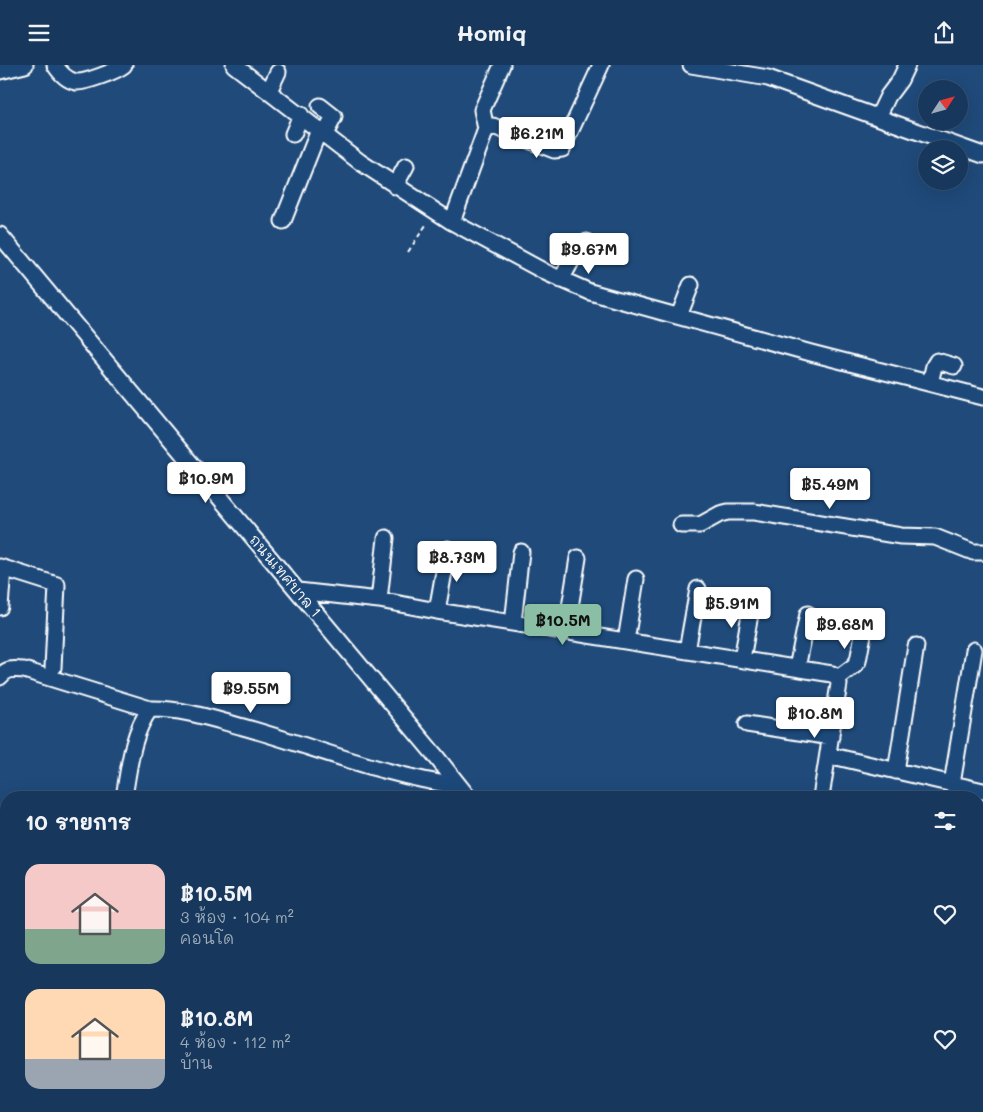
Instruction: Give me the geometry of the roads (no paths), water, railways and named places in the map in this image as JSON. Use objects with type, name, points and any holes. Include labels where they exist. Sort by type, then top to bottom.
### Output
[{"type":"street","points":[[0,71],[25,65]]},
{"type":"street","points":[[55,65],[66,79],[77,82],[109,73],[124,65]]},
{"type":"street","points":[[234,65],[395,186],[452,223],[561,280],[590,292],[983,397]]},
{"type":"street","points":[[452,223],[486,129],[482,111],[502,65]]},
{"type":"street","points":[[486,129],[493,126],[554,150],[562,149],[601,65]]},
{"type":"street","points":[[691,65],[771,72],[878,117],[983,155]]},
{"type":"street","points":[[878,117],[907,65]]},
{"type":"street","points":[[269,91],[278,72]]},
{"type":"street","points":[[283,221],[322,132],[334,117],[332,113],[320,106]]},
{"type":"street","points":[[293,134],[301,115]]},
{"type":"street","points":[[395,186],[406,166]]},
{"type":"street","name":"ถนนเทศบาล 1","points":[[0,235],[460,787]]},
{"type":"street","points":[[561,280],[575,255],[587,242]]},
{"type":"street","points":[[678,316],[691,285]]},
{"type":"street","points":[[930,383],[936,361],[954,366]]},
{"type":"street","points":[[681,525],[700,525],[720,514],[728,512],[747,512],[901,536],[935,537],[974,552],[983,552]]},
{"type":"street","points":[[379,600],[386,538]]},
{"type":"street","points":[[437,611],[448,549]]},
{"type":"street","points":[[513,623],[520,552]]},
{"type":"street","points":[[566,632],[578,558]]},
{"type":"street","points":[[0,607],[1,568],[57,585],[53,668]]},
{"type":"street","points":[[626,641],[636,579]]},
{"type":"street","points":[[687,651],[698,589]]},
{"type":"street","points":[[298,591],[379,600],[437,611],[832,674],[838,678],[839,684],[822,791]]},
{"type":"street","points":[[742,659],[752,603]]},
{"type":"street","points":[[797,668],[808,614]]},
{"type":"street","points":[[838,678],[858,661],[864,629]]},
{"type":"street","points":[[896,771],[916,646]]},
{"type":"street","points":[[952,784],[974,650]]},
{"type":"street","points":[[0,677],[4,671],[10,669],[24,670],[150,709],[178,711],[223,722],[390,772],[420,780],[460,787]]},
{"type":"street","points":[[125,791],[140,725],[150,709]]},
{"type":"street","points":[[748,724],[831,737]]},
{"type":"street","points":[[828,755],[983,791]]}]
